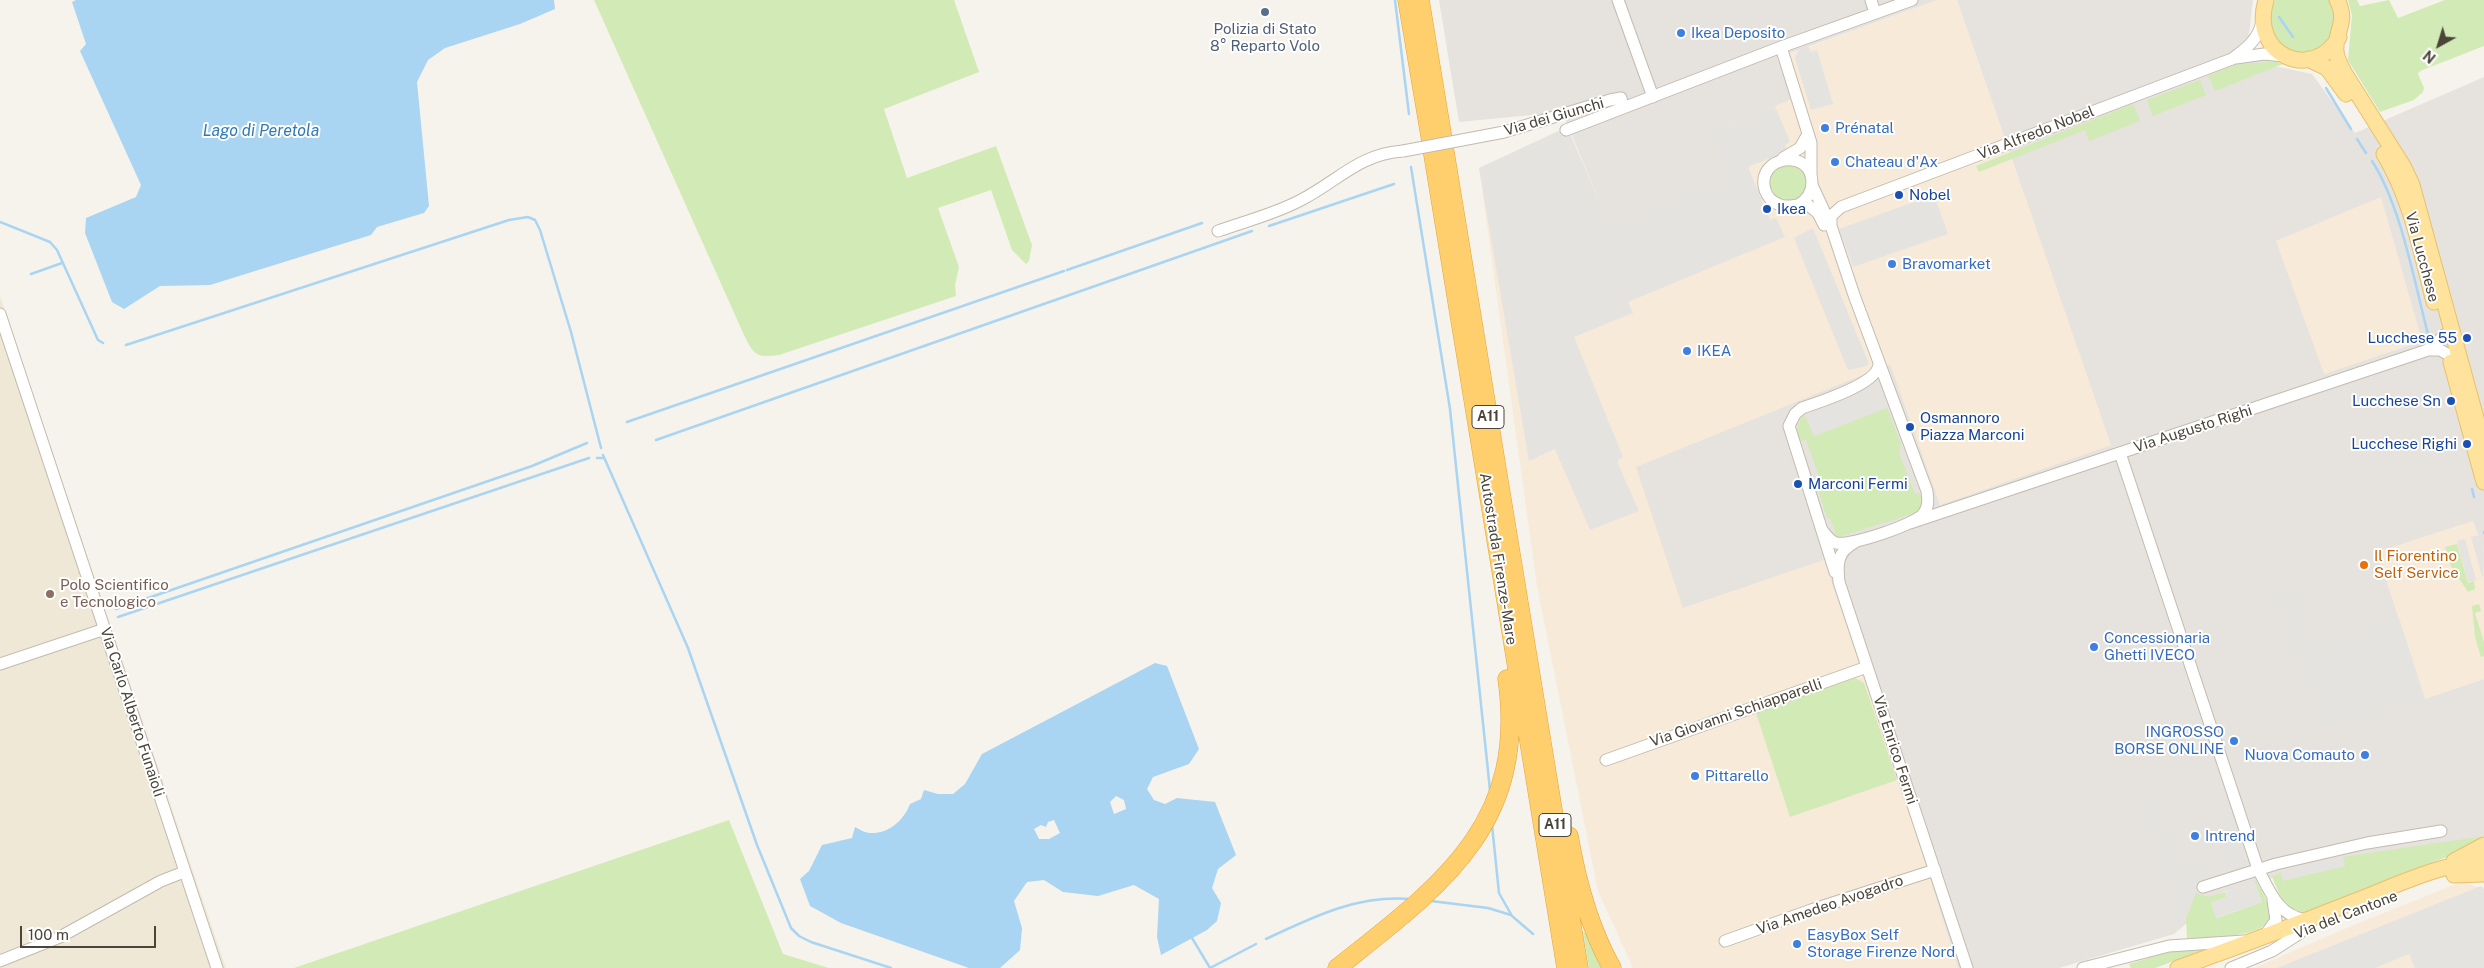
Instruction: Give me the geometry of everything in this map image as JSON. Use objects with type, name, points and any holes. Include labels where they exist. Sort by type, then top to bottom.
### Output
[{"type":"highway","name":"Autostrada Firenze-Mare","points":[[1407,0],[1438,145],[1532,682],[1579,968]]},
{"type":"highway","name":"Autostrada Firenze-Mare","points":[[1420,0],[1481,458],[1566,968]]},
{"type":"highway","points":[[1337,968],[1415,906],[1451,871],[1472,845],[1486,820],[1501,779],[1508,741],[1510,706],[1481,458]]},
{"type":"highway","points":[[1532,682],[1583,898],[1597,938],[1612,968]]},
{"type":"main road","name":"Via Lucchese","points":[[2338,0],[2342,15],[2336,52],[2343,69],[2403,166],[2415,193],[2484,447]]},
{"type":"main road","points":[[2266,1],[2262,21],[2270,43],[2285,56]]},
{"type":"main road","points":[[2308,59],[2327,51],[2339,36]]},
{"type":"main road","name":"Via Lucchese","points":[[2285,56],[2308,59],[2324,66],[2332,73],[2394,170],[2409,209],[2484,482]]},
{"type":"main road","points":[[2405,882],[2484,845]]},
{"type":"main road","name":"Via del Cantone","points":[[2178,968],[2405,882],[2452,867],[2484,861]]},
{"type":"main road","name":"Via del Cantone","points":[[2209,968],[2454,875],[2470,870],[2484,869]]},
{"type":"main road","points":[[2454,875],[2484,874]]},
{"type":"street","points":[[1618,0],[1653,97]]},
{"type":"street","points":[[1871,0],[1875,13]]},
{"type":"street","name":"Via dei Giunchi","points":[[1218,231],[1302,200],[1365,160],[1384,152],[1504,132],[1610,100],[1621,98],[1623,108],[1781,47],[1912,0]]},
{"type":"street","name":"Via Alfredo Nobel","points":[[1841,207],[2232,59],[2243,52],[2255,38],[2262,21]]},
{"type":"street","points":[[1781,47],[1812,147],[1811,180],[1808,197],[1798,205]]},
{"type":"street","name":"Via Alfredo Nobel","points":[[2232,59],[2264,54],[2285,56]]},
{"type":"street","points":[[1566,130],[1623,108]]},
{"type":"street","points":[[1808,134],[1804,145],[1777,162],[1766,174],[1765,191],[1771,200],[1780,206],[1808,205],[1818,213],[1854,296]]},
{"type":"street","points":[[1777,162],[1786,159],[1798,161],[1807,168],[1831,226],[1854,296],[1927,491],[1937,506],[1957,508]]},
{"type":"street","points":[[1819,195],[1828,203],[1841,207]]},
{"type":"street","points":[[1831,226],[1831,216],[1841,207]]},
{"type":"street","name":"Via Carlo Alberto Funaioli","points":[[0,314],[217,968]]},
{"type":"street","name":"Via Augusto Righi","points":[[1910,523],[2429,350],[2444,335]]},
{"type":"street","points":[[2429,350],[2440,350],[2449,355]]},
{"type":"street","points":[[1839,582],[1791,435],[1790,423],[1795,414],[1802,408],[1862,384],[1876,373],[1879,364]]},
{"type":"street","points":[[1862,384],[1878,384],[1891,396]]},
{"type":"street","points":[[2120,453],[2258,869],[2272,896],[2290,916],[2304,920],[2313,918]]},
{"type":"street","points":[[1822,530],[1828,538],[1837,543],[1860,540],[1910,523],[1926,510],[1927,491]]},
{"type":"street","name":"Via Enrico Fermi","points":[[1860,540],[1844,550],[1838,558],[1839,582],[1967,968]]},
{"type":"street","points":[[0,664],[105,629]]},
{"type":"street","name":"Via Giovanni Schiapparelli","points":[[1606,760],[1868,667]]},
{"type":"street","points":[[2204,887],[2258,869],[2367,843],[2441,831]]},
{"type":"street","name":"Via Amedeo Avogadro","points":[[1725,941],[1812,910],[1935,870]]},
{"type":"street","points":[[0,961],[60,937],[161,881],[184,872]]},
{"type":"street","points":[[2256,940],[2271,930],[2276,920],[2272,896]]},
{"type":"street","points":[[2231,968],[2272,951],[2300,933]]},
{"type":"street","name":"Via del Cantone","points":[[2083,968],[2169,946],[2256,940]]},
{"type":"shaded area","points":[[1439,0],[1937,0],[1777,58],[1792,99],[1711,132],[1729,176],[1610,226],[1562,112],[1459,122]]},
{"type":"shaded area","points":[[1937,0],[1957,0],[2111,445],[1940,505],[1889,365],[1683,608],[1824,560],[1901,786],[1958,968],[1633,968],[1598,891],[1537,586],[1479,168],[1567,127],[1610,225],[1711,132],[1777,59]]},
{"type":"shaded area","points":[[1957,0],[2253,0],[2248,42],[2274,66],[2312,74],[2355,133],[2484,77],[2484,551],[2473,521],[2377,552],[2425,699],[2484,679],[2484,836],[2311,867],[2223,892],[2174,934],[2059,968],[1958,968],[1901,786],[1824,560],[1683,608],[1636,467],[1890,364],[1940,505],[2111,445]],"holes":[[[2381,197],[2422,341],[2324,374],[2276,241]]]},
{"type":"shaded area","points":[[1808,46],[1811,52],[1817,50],[1833,104],[1811,110],[1795,58],[1799,50]]},
{"type":"shaded area","points":[[1775,106],[1790,142],[1785,145],[1787,151],[1748,167],[1770,220],[1776,218],[1785,237],[1628,302],[1633,313],[1574,337],[1623,457],[1618,460],[1618,464],[1639,511],[1590,530],[1555,449],[1529,461],[1479,168],[1567,127],[1610,225],[1729,176],[1711,132]]},
{"type":"shaded area","points":[[1934,195],[1948,234],[1853,267],[1839,229]]},
{"type":"shaded area","points":[[2381,196],[2422,341],[2323,374],[2276,241]]},
{"type":"shaded area","points":[[1813,228],[1869,364],[1863,367],[1848,370],[1794,238]]},
{"type":"shaded area","name":"Polo Scientifico e Tecnologico","points":[[0,296],[200,892],[226,968],[0,968]]},
{"type":"shaded area","points":[[1868,389],[1876,412],[1814,436],[1805,413]]},
{"type":"shaded area","points":[[2473,521],[2484,551],[2484,679],[2425,699],[2377,552]]},
{"type":"shaded area","points":[[2479,535],[2484,553],[2483,579],[2471,537]]},
{"type":"shaded area","points":[[2465,539],[2476,580],[2468,582],[2457,541]]},
{"type":"shaded area","points":[[2294,580],[2317,646],[2399,618],[2425,699],[2344,726],[2343,723],[2320,730],[2271,588]]},
{"type":"shaded area","points":[[2216,767],[2246,858],[2242,868],[2232,871],[2226,865],[2201,878],[2192,890],[2180,930],[2135,795]],"holes":[[[2210,778],[2221,812],[2212,816],[2225,855],[2182,870],[2157,795]]]},
{"type":"shaded area","points":[[2343,857],[2345,866],[2283,881],[2281,872]]},
{"type":"shaded area","points":[[2254,881],[2262,902],[2216,918],[2211,903],[2227,897],[2225,892]]},
{"type":"shaded area","points":[[2461,882],[2484,889],[2484,968],[2254,968],[2349,927]]},
{"type":"shaded area","points":[[2481,886],[2484,889],[2484,968],[2415,968],[2409,954],[2375,968],[2277,968]]},
{"type":"green space","points":[[594,0],[954,0],[979,72],[884,109],[907,178],[996,146],[1032,245],[1029,261],[1026,264],[1012,250],[991,190],[938,208],[959,267],[955,285],[956,296],[779,355],[765,356],[757,354],[750,347],[744,335]]},
{"type":"green space","points":[[2275,0],[2331,0],[2336,14],[2334,28],[2328,39],[2319,47],[2308,52],[2296,51],[2284,46],[2274,33],[2270,21],[2270,12]]},
{"type":"green space","points":[[2348,0],[2357,0],[2360,6],[2389,0],[2398,18],[2445,0],[2484,0],[2484,46],[2420,71],[2418,74],[2424,88],[2423,92],[2414,100],[2380,112],[2348,60],[2352,15]]},
{"type":"green space","points":[[2275,61],[2283,64],[2215,91],[2208,76],[2235,65]]},
{"type":"green space","points":[[2200,80],[2206,95],[2153,116],[2147,100]]},
{"type":"green space","points":[[2133,104],[2140,121],[2089,141],[2085,130],[1979,172],[1976,166]]},
{"type":"green space","points":[[1788,164],[1801,170],[1807,183],[1801,196],[1788,202],[1775,196],[1769,183],[1775,170]]},
{"type":"green space","points":[[1887,408],[1901,444],[1899,453],[1915,494],[1920,493],[1921,507],[1918,512],[1839,537],[1836,535],[1830,518],[1827,518],[1816,484],[1820,479],[1806,440],[1800,441],[1797,430],[1801,418],[1805,416],[1814,436]]},
{"type":"green space","points":[[2457,544],[2468,583],[2474,581],[2475,589],[2468,592],[2451,566],[2445,547]]},
{"type":"green space","points":[[2479,604],[2481,611],[2475,613],[2484,642],[2484,656],[2481,657],[2475,637],[2472,606]]},
{"type":"green space","points":[[1855,678],[1864,683],[1897,780],[1790,817],[1756,713]]},
{"type":"green space","points":[[729,820],[783,954],[829,968],[294,968]]},
{"type":"green space","points":[[2484,836],[2462,851],[2304,913],[2297,912],[2287,905],[2272,877],[2281,872],[2283,880],[2344,866],[2343,857]]},
{"type":"green space","points":[[2254,881],[2257,882],[2270,909],[2270,918],[2266,924],[2258,929],[2233,936],[2187,938],[2186,919],[2196,893],[2208,897],[2225,892],[2227,897],[2211,903],[2217,918],[2262,902]]},
{"type":"green space","points":[[1583,932],[1588,933],[1607,968],[1589,968]]},
{"type":"green space","points":[[2201,947],[2201,951],[2155,968],[2131,968],[2129,964],[2165,953]]},
{"type":"water","name":"Lago di Peretola","points":[[76,0],[554,0],[555,9],[520,24],[445,48],[428,60],[417,82],[429,206],[424,213],[377,227],[371,235],[210,285],[160,286],[124,309],[112,302],[85,233],[86,218],[136,197],[141,185],[80,51],[86,44],[72,2]]},
{"type":"water","points":[[1155,663],[1167,666],[1199,749],[1189,764],[1153,777],[1147,789],[1154,800],[1165,804],[1177,798],[1215,802],[1236,855],[1218,869],[1212,888],[1221,903],[1217,921],[1207,930],[1161,955],[1157,937],[1159,899],[1134,885],[1098,896],[1063,892],[1044,880],[1027,882],[1014,901],[1022,928],[1020,950],[1000,968],[969,968],[841,923],[810,906],[800,879],[809,871],[822,845],[852,838],[855,827],[864,832],[877,833],[895,825],[904,815],[910,804],[921,799],[924,790],[938,794],[953,794],[965,784],[982,754]],"holes":[[[1116,796],[1124,800],[1126,809],[1114,814],[1110,802]],[[1054,820],[1060,833],[1049,839],[1039,839],[1034,829],[1041,825],[1046,827],[1048,822]]]},
{"type":"waterway","points":[[1395,0],[1409,114]]},
{"type":"waterway","points":[[2279,17],[2293,37]]},
{"type":"waterway","points":[[2326,88],[2351,129]]},
{"type":"waterway","points":[[2357,139],[2366,153]]},
{"type":"waterway","points":[[2372,161],[2382,179],[2399,222],[2428,334]]},
{"type":"waterway","points":[[1411,167],[1450,409],[1490,790]]},
{"type":"waterway","points":[[1269,226],[1394,184]]},
{"type":"waterway","points":[[126,345],[509,220],[528,217],[535,220],[540,230],[571,332],[601,448]]},
{"type":"waterway","points":[[0,222],[50,242],[57,250],[98,340],[103,343]]},
{"type":"waterway","points":[[1067,270],[1202,223]]},
{"type":"waterway","points":[[656,440],[1252,231]]},
{"type":"waterway","points":[[31,274],[62,263]]},
{"type":"waterway","points":[[627,422],[1064,271]]},
{"type":"waterway","points":[[116,609],[532,466],[587,443]]},
{"type":"waterway","points":[[603,455],[688,648],[757,845],[791,928],[799,936],[811,942],[891,968]]},
{"type":"waterway","points":[[118,617],[589,458]]},
{"type":"waterway","points":[[597,458],[604,458]]},
{"type":"waterway","points":[[2472,489],[2474,497]]},
{"type":"waterway","points":[[1492,825],[1499,893],[1512,916],[1533,934]]},
{"type":"waterway","points":[[1266,939],[1335,909],[1371,900],[1410,899]]},
{"type":"waterway","points":[[1431,901],[1488,908],[1511,915]]},
{"type":"waterway","points":[[1192,938],[1210,968]]},
{"type":"waterway","points":[[1210,968],[1256,944]]},
{"type":"place","name":"Polizia di Stato 8° Reparto Volo","points":[[1265,12]]},
{"type":"place","name":"Ikea Deposito","points":[[1681,33]]},
{"type":"place","name":"Prénatal","points":[[1825,128]]},
{"type":"place","name":"Chateau d'Ax","points":[[1835,162]]},
{"type":"place","name":"Nobel","points":[[1899,195]]},
{"type":"place","name":"Ikea","points":[[1767,209]]},
{"type":"place","name":"Bravomarket","points":[[1892,264]]},
{"type":"place","name":"Lucchese 55","points":[[2467,338]]},
{"type":"place","name":"IKEA","points":[[1687,351]]},
{"type":"place","name":"Lucchese Sn","points":[[2451,401]]},
{"type":"place","name":"Osmannoro Piazza Marconi","points":[[1910,427]]},
{"type":"place","name":"Lucchese Righi","points":[[2467,444]]},
{"type":"place","name":"Marconi Fermi","points":[[1798,484]]},
{"type":"place","name":"Il Fiorentino Self Service","points":[[2364,565]]},
{"type":"place","name":"Polo Scientifico e Tecnologico","points":[[50,594]]},
{"type":"place","name":"Concessionaria Ghetti IVECO","points":[[2094,647]]},
{"type":"place","name":"INGROSSO BORSE ONLINE","points":[[2234,741]]},
{"type":"place","name":"Nuova Comauto","points":[[2365,755]]},
{"type":"place","name":"Pittarello","points":[[1695,776]]},
{"type":"place","name":"Intrend","points":[[2195,836]]},
{"type":"place","name":"EasyBox Self Storage Firenze Nord","points":[[1797,944]]}]
